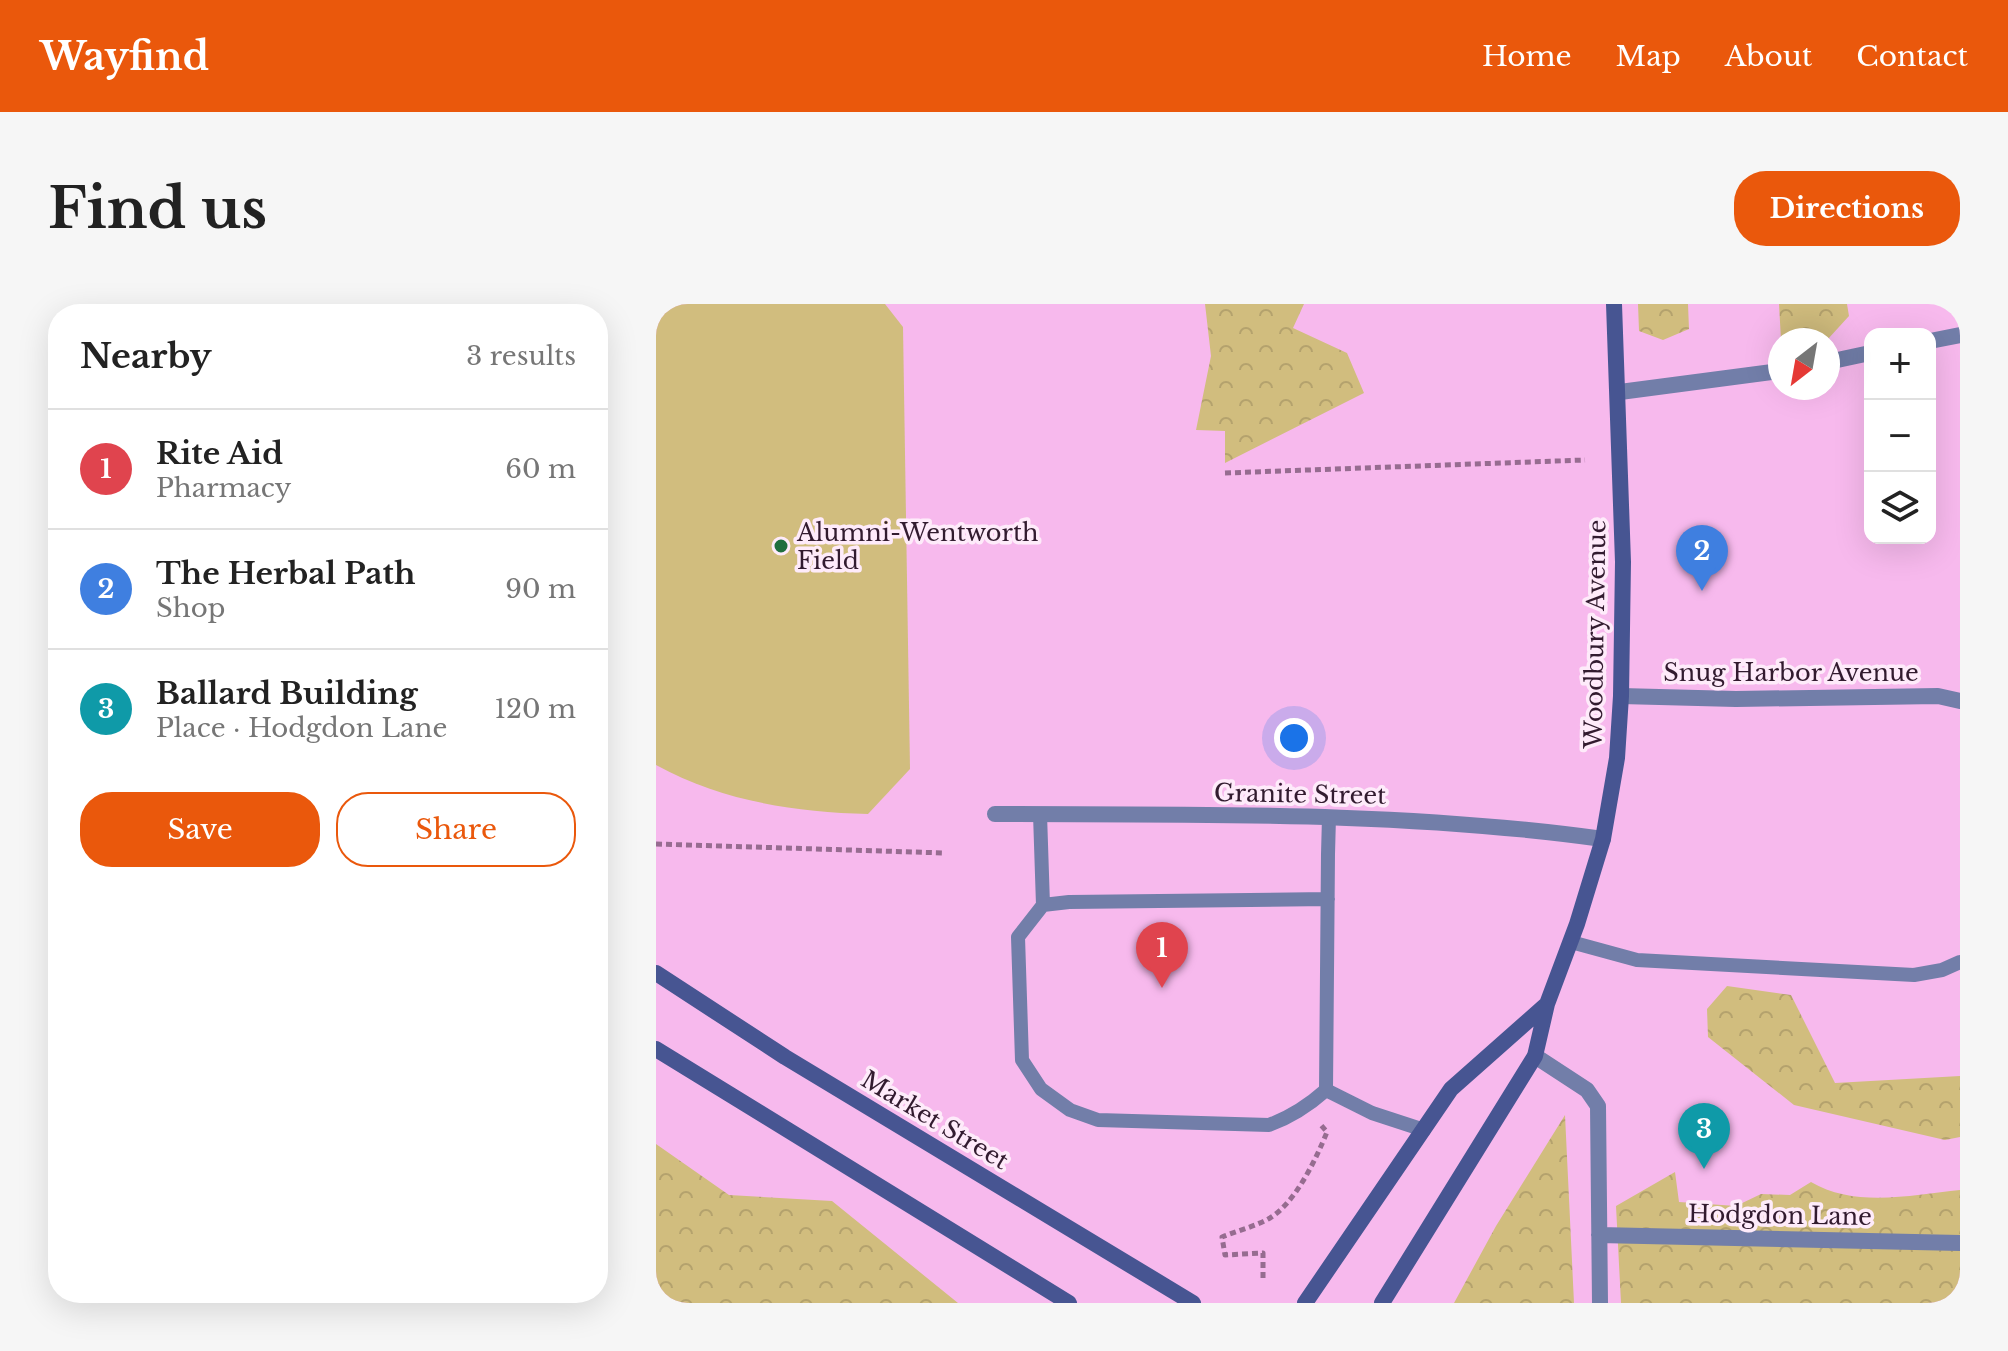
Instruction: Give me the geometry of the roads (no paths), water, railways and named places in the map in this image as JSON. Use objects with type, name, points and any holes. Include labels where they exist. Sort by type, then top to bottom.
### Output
[{"type":"street","name":"Woodbury Avenue","points":[[1382,1303],[1535,1056],[1547,1004],[1571,942],[1603,839],[1617,758],[1621,696],[1623,562],[1620,392],[1614,304]]},
{"type":"street","points":[[1936,340],[1960,335]]},
{"type":"street","points":[[1840,359],[1864,354]]},
{"type":"street","points":[[1620,392],[1768,373]]},
{"type":"street","name":"Snug Harbor Avenue","points":[[1621,696],[1736,699],[1938,696],[1960,701]]},
{"type":"street","name":"Granite Street","points":[[995,814],[1329,817],[1543,830],[1603,839]]},
{"type":"street","name":"Market Street","points":[[656,973],[785,1057],[1193,1303]]},
{"type":"street","name":"Woodbury Avenue","points":[[1305,1303],[1451,1089],[1547,1004]]},
{"type":"street","points":[[656,1049],[1069,1303]]},
{"type":"street","points":[[1535,1056],[1587,1090],[1598,1106],[1600,1303]]},
{"type":"street","name":"Hodgdon Lane","points":[[1599,1235],[1960,1243]]},
{"type":"lane","points":[[1040,814],[1043,905],[1018,937],[1022,1060],[1041,1089],[1070,1110],[1098,1120],[1269,1125],[1306,1107],[1326,1090],[1329,817]]},
{"type":"lane","points":[[1043,905],[1069,902],[1328,899]]},
{"type":"lane","points":[[1571,942],[1637,960],[1839,972],[1914,975],[1942,970],[1960,962]]},
{"type":"lane","points":[[1326,1090],[1372,1113],[1424,1130]]},
{"type":"place","name":"Alumni-Wentworth Field","points":[[781,546]]},
{"type":"place","name":"The Herbal Path","points":[[1702,591]]},
{"type":"place","name":"Rite Aid","points":[[1162,988]]},
{"type":"place","name":"Ballard Building","points":[[1704,1169]]}]
